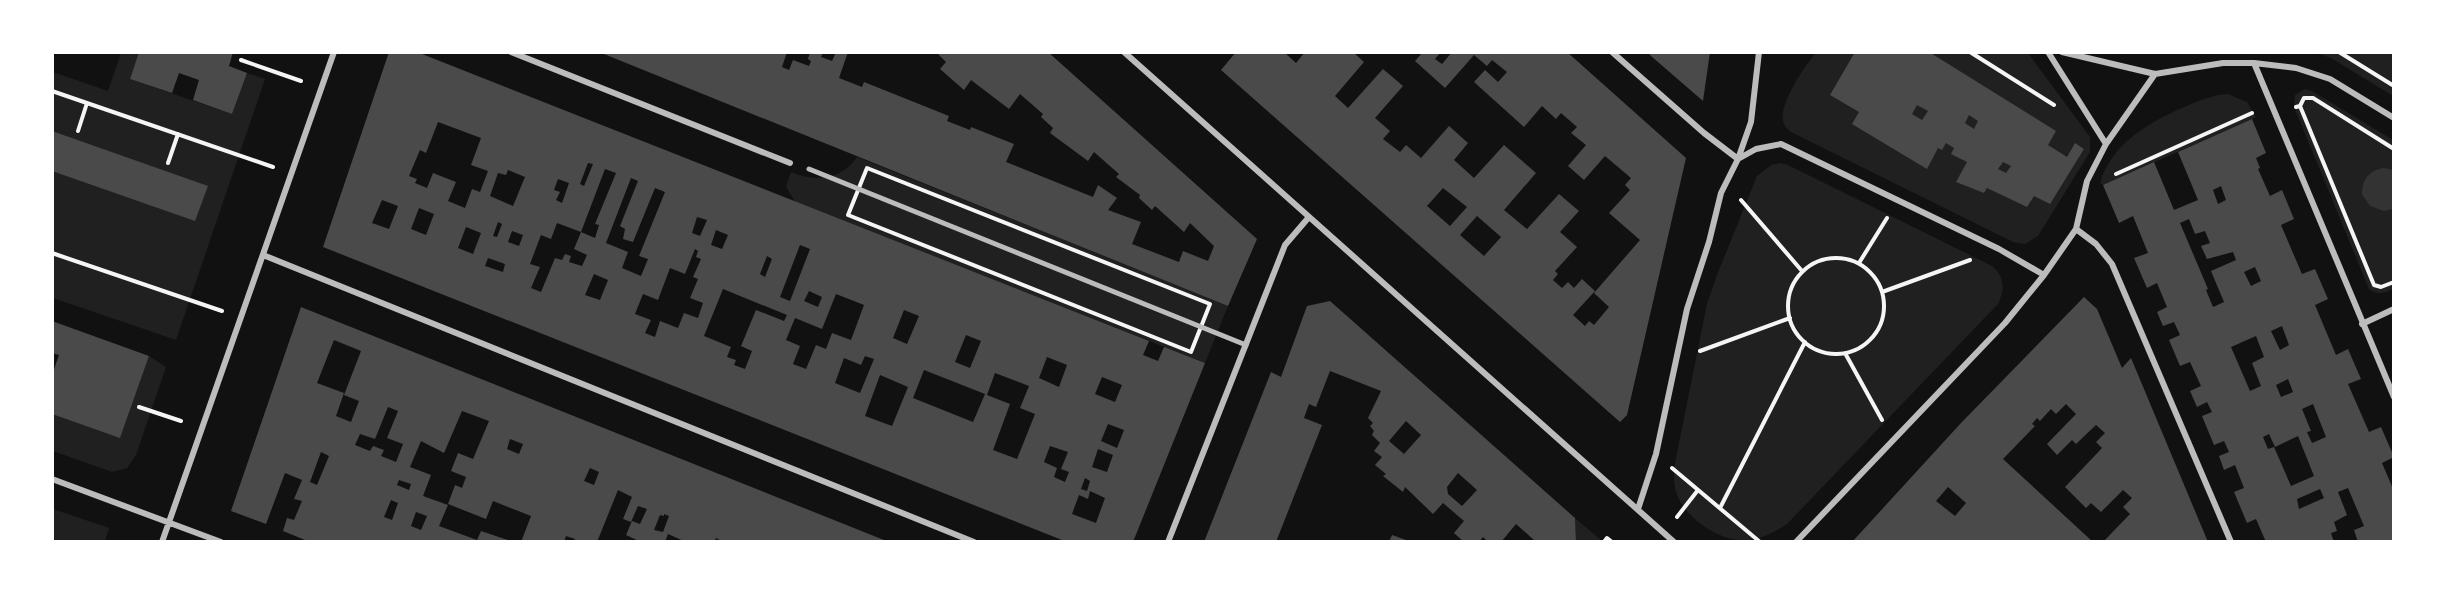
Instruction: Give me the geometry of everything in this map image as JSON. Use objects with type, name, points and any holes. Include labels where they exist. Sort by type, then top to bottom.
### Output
[{"type":"street","points":[[162,542],[334,52]]},
{"type":"street","points":[[510,52],[790,163]]},
{"type":"street","points":[[1124,52],[1674,542]]},
{"type":"street","points":[[1612,52],[1704,133],[1738,159]]},
{"type":"street","points":[[1638,509],[1656,454],[1688,309],[1709,242],[1721,193],[1738,159],[1751,122],[1759,52]]},
{"type":"street","points":[[2048,52],[2106,144]]},
{"type":"street","points":[[2062,52],[2155,74],[2223,63],[2254,63],[2296,68],[2330,79],[2394,118]]},
{"type":"street","points":[[2254,63],[2394,397]]},
{"type":"street","points":[[1796,542],[2005,323],[2044,274],[2076,230],[2087,181],[2106,144],[2155,74]]},
{"type":"street","points":[[1738,159],[1756,149],[1781,144],[1999,249],[2044,274]]},
{"type":"street","points":[[809,169],[1246,345]]},
{"type":"street","points":[[1168,542],[1285,245],[1310,217]]},
{"type":"street","points":[[2076,230],[2096,244],[2112,264],[2231,542]]},
{"type":"street","points":[[263,255],[974,542]]},
{"type":"street","points":[[2362,324],[2394,309]]},
{"type":"street","points":[[52,479],[221,542]]},
{"type":"path","points":[[1971,52],[2064,111]]},
{"type":"path","points":[[2339,52],[2394,86]]},
{"type":"path","points":[[241,60],[322,88]]},
{"type":"path","points":[[52,91],[291,173]]},
{"type":"path","points":[[2394,149],[2313,98],[2304,98],[2301,101],[2300,106],[2374,285],[2381,287],[2394,282]]},
{"type":"path","points":[[78,131],[87,103]]},
{"type":"path","points":[[2116,174],[2252,113],[2256,122]]},
{"type":"path","points":[[168,163],[177,134]]},
{"type":"path","points":[[1721,193],[1744,201],[1802,272]]},
{"type":"path","points":[[1859,263],[1898,201]]},
{"type":"path","points":[[1882,292],[1999,249]]},
{"type":"path","points":[[52,253],[241,317]]},
{"type":"path","points":[[1835,258],[1859,263],[1877,281],[1882,292],[1884,306],[1877,331],[1858,349],[1845,353],[1817,350],[1798,336],[1790,318],[1788,306],[1790,293],[1802,272],[1823,259],[1835,258]]},
{"type":"path","points":[[1676,359],[1790,318]]},
{"type":"path","points":[[1720,508],[1805,342]]},
{"type":"path","points":[[1845,353],[1881,420],[1905,427]]},
{"type":"path","points":[[139,407],[202,428]]},
{"type":"path","points":[[1656,454],[1760,542]]},
{"type":"path","points":[[1604,542],[1607,538],[1612,542]]},
{"type":"shaded area","points":[[121,53],[139,53],[130,79],[232,114],[247,73],[265,79],[176,340],[53,298],[53,72],[108,91]]},
{"type":"shaded area","points":[[1816,53],[2028,53],[2090,137],[2090,152],[2038,236],[2025,244],[2013,242],[1788,130],[1783,121],[1785,105],[1800,75]]},
{"type":"shaded area","points":[[2317,53],[2393,53],[2393,96],[2331,58]]},
{"type":"shaded area","points":[[2305,89],[2393,140],[2393,289],[2387,292],[2379,293],[2369,289],[2294,107],[2295,95]]},
{"type":"shaded area","points":[[2228,94],[2247,102],[2256,117],[2103,185],[2100,183],[2113,156],[2133,136],[2171,113],[2211,97]]},
{"type":"shaded area","points":[[857,157],[1228,306],[1205,363],[795,202],[786,186],[791,172],[809,177],[828,177],[844,170]]},
{"type":"shaded area","points":[[1780,163],[1992,266],[1999,274],[2003,288],[1998,304],[1787,524],[1759,538],[1739,540],[1717,534],[1689,513],[1677,495],[1674,479],[1675,463],[1707,304],[1717,275],[1757,176],[1771,165]]},
{"type":"shaded area","points":[[2383,168],[2394,170],[2393,209],[2384,211],[2370,206],[2362,194],[2367,176]]},
{"type":"shaded area","points":[[149,356],[166,367],[136,455],[127,468],[112,472],[53,451],[53,414],[120,437]]},
{"type":"shaded area","points":[[53,509],[109,528],[105,541],[53,541]]},
{"type":"shaded area","points":[[1575,518],[1602,541],[1576,541]]},
{"type":"building","points":[[139,52],[233,52],[229,66],[247,73],[232,114],[193,100],[199,80],[179,73],[172,93],[130,79]]},
{"type":"building","points":[[389,52],[417,52],[1149,341],[1143,355],[1158,361],[1164,347],[1205,363],[1133,542],[1067,542],[323,247]],"holes":[[[438,122],[481,138],[471,165],[488,171],[480,192],[472,189],[465,208],[448,201],[456,182],[433,173],[427,188],[415,183],[417,179],[409,176],[420,150],[426,153]],[[588,163],[593,164],[584,186],[580,184]],[[605,169],[616,173],[595,224],[599,225],[595,238],[581,232]],[[508,170],[525,177],[513,206],[490,196],[498,173],[506,175]],[[631,178],[638,181],[620,226],[625,229],[623,239],[633,242],[655,188],[665,192],[639,256],[648,259],[641,276],[622,268],[628,252],[606,243]],[[558,179],[569,183],[562,203],[556,200],[560,192],[554,190]],[[382,200],[398,206],[389,229],[372,223]],[[419,208],[434,214],[426,235],[411,229]],[[697,217],[707,220],[700,236],[692,233]],[[498,222],[502,224],[497,237],[493,236]],[[557,223],[581,232],[574,249],[587,255],[582,266],[569,262],[571,256],[565,254],[562,260],[555,258],[541,292],[531,288],[540,267],[530,264],[541,235],[551,239]],[[466,227],[481,233],[473,254],[458,248]],[[716,230],[728,235],[722,249],[711,245]],[[512,231],[523,235],[519,246],[508,242]],[[800,245],[810,249],[790,301],[780,297]],[[695,249],[698,251],[696,257],[701,259],[693,277],[698,279],[690,298],[703,303],[698,318],[684,313],[678,328],[660,321],[655,337],[645,333],[651,320],[635,314],[643,294],[658,300],[670,268],[685,274]],[[767,256],[772,259],[765,277],[760,274]],[[488,258],[505,264],[503,272],[485,266]],[[594,274],[608,280],[600,300],[585,295]],[[723,289],[787,315],[784,321],[756,310],[741,346],[752,351],[745,369],[734,365],[736,360],[727,357],[731,347],[704,336]],[[809,291],[822,297],[818,307],[804,301]],[[836,294],[864,305],[851,340],[832,333],[826,349],[816,345],[806,369],[793,364],[800,346],[786,340],[795,318],[822,329]],[[904,310],[919,316],[907,344],[893,338]],[[966,335],[981,341],[970,368],[955,362]],[[865,356],[874,359],[860,393],[835,383],[844,358],[861,365]],[[1047,357],[1067,365],[1059,387],[1039,378]],[[924,370],[985,394],[973,422],[913,398]],[[995,373],[1029,386],[1020,408],[1035,414],[1017,459],[993,450],[1010,404],[987,395]],[[880,375],[908,387],[892,426],[865,416]],[[1102,377],[1122,385],[1115,402],[1095,394]],[[1108,424],[1124,430],[1117,448],[1101,441]],[[1050,446],[1068,452],[1061,469],[1069,472],[1065,482],[1054,477],[1057,468],[1044,462]],[[1098,449],[1113,455],[1107,472],[1092,467]],[[1085,478],[1090,481],[1087,491],[1081,489]],[[1090,491],[1105,498],[1096,523],[1072,514],[1079,495],[1088,499]]]},
{"type":"building","points":[[599,52],[787,52],[782,67],[789,70],[793,60],[809,66],[810,52],[823,52],[821,57],[832,61],[836,52],[848,52],[839,78],[862,87],[864,82],[949,116],[947,121],[970,130],[971,127],[1014,144],[1006,162],[1093,197],[1098,185],[1117,198],[1108,210],[1141,222],[1132,244],[1179,262],[1183,251],[1208,261],[1214,246],[1190,223],[1184,232],[1155,206],[1152,210],[1139,198],[1140,195],[1116,177],[1119,174],[1094,152],[1088,161],[1050,133],[1053,128],[1041,117],[1043,114],[1020,94],[1009,109],[971,80],[964,90],[940,69],[946,62],[936,52],[1048,52],[1257,239],[1228,306]]},
{"type":"building","points":[[1236,52],[1284,52],[1296,63],[1305,52],[1353,52],[1364,62],[1335,96],[1348,108],[1383,69],[1403,86],[1375,118],[1390,131],[1383,139],[1400,152],[1406,145],[1421,158],[1449,126],[1468,143],[1454,160],[1474,178],[1504,145],[1536,173],[1504,210],[1527,229],[1559,194],[1579,211],[1560,232],[1577,247],[1555,271],[1558,274],[1553,280],[1562,288],[1568,282],[1574,288],[1582,279],[1595,291],[1573,315],[1585,326],[1589,321],[1594,325],[1609,307],[1594,293],[1640,240],[1609,213],[1630,190],[1625,185],[1631,178],[1605,156],[1584,180],[1568,166],[1586,145],[1571,133],[1577,127],[1561,113],[1556,119],[1542,106],[1524,127],[1474,82],[1485,70],[1498,82],[1507,72],[1492,60],[1487,66],[1474,55],[1445,88],[1415,61],[1423,52],[1441,52],[1435,59],[1442,64],[1452,52],[1567,52],[1686,158],[1627,415],[1620,422],[1221,70]],"holes":[[[1443,188],[1467,207],[1450,226],[1427,206]],[[1477,216],[1501,237],[1484,256],[1460,235]]]},
{"type":"building","points":[[1648,52],[1710,52],[1703,101],[1651,56]]},
{"type":"building","points":[[1855,52],[1929,52],[2056,131],[2048,145],[2067,157],[2075,143],[2084,149],[2050,204],[2034,196],[2027,207],[1987,188],[1984,193],[1956,182],[1967,162],[1951,154],[1954,148],[1946,143],[1942,150],[1938,148],[1927,169],[1852,124],[1859,112],[1830,95]],"holes":[[[1917,105],[1928,111],[1922,120],[1912,114]],[[1969,115],[1978,121],[1974,129],[1965,123]],[[2003,162],[2011,166],[2006,173],[1998,169]]]},
{"type":"building","points":[[2252,119],[2266,153],[2256,158],[2260,168],[2258,169],[2270,196],[2282,190],[2294,219],[2281,225],[2302,274],[2315,269],[2328,299],[2315,305],[2336,355],[2348,349],[2361,379],[2348,384],[2369,432],[2381,427],[2394,457],[2382,463],[2394,491],[2394,542],[2358,542],[2354,530],[2364,526],[2348,488],[2338,492],[2347,515],[2334,522],[2337,531],[2331,533],[2334,542],[2266,542],[2256,519],[2247,523],[2234,492],[2244,488],[2235,465],[2224,470],[2219,456],[2229,452],[2224,441],[2214,445],[2202,416],[2212,412],[2207,402],[2197,407],[2190,391],[2201,386],[2190,362],[2180,366],[2169,340],[2180,335],[2174,322],[2163,326],[2157,312],[2167,307],[2157,283],[2147,288],[2134,258],[2148,253],[2133,216],[2119,223],[2103,185],[2154,162],[2174,210],[2198,200],[2178,152]],"holes":[[[2221,186],[2226,200],[2218,204],[2213,190]],[[2189,219],[2195,234],[2205,231],[2210,243],[2201,246],[2207,259],[2233,252],[2236,260],[2211,271],[2224,302],[2213,307],[2206,290],[2208,289],[2180,223]],[[2255,267],[2261,281],[2251,286],[2244,272]],[[2282,326],[2289,345],[2280,350],[2271,331]],[[2256,336],[2264,357],[2252,363],[2261,386],[2250,391],[2231,347]],[[2288,379],[2293,392],[2281,397],[2276,385]],[[2313,404],[2326,437],[2312,443],[2307,432],[2311,431],[2302,409]],[[2269,434],[2275,447],[2298,436],[2314,476],[2291,486],[2274,447],[2268,449],[2263,437]],[[2320,489],[2324,498],[2299,509],[2297,499]]]},
{"type":"building","points":[[52,131],[208,186],[195,221],[52,171]]},
{"type":"building","points":[[2084,297],[2097,309],[2122,368],[2131,358],[2208,542],[2103,542],[2130,514],[2123,507],[2132,498],[2123,490],[2101,512],[2091,503],[2086,508],[2065,487],[2102,448],[2096,442],[2105,433],[2096,425],[2076,444],[2072,440],[2057,455],[2047,444],[2076,414],[2066,404],[2056,414],[2051,409],[2040,421],[2037,418],[2032,424],[2035,426],[2003,459],[2093,542],[1852,542],[1961,423]],"holes":[[[1948,487],[1966,503],[1955,516],[1936,501]]]},
{"type":"building","points":[[1330,301],[1575,518],[1576,542],[1533,542],[1534,540],[1516,524],[1501,542],[1488,542],[1483,537],[1479,542],[1464,542],[1454,533],[1464,521],[1443,503],[1433,514],[1405,487],[1403,492],[1383,476],[1386,474],[1375,465],[1382,457],[1374,451],[1380,443],[1372,435],[1374,431],[1370,426],[1373,423],[1368,418],[1381,391],[1330,371],[1316,407],[1309,404],[1304,418],[1322,425],[1276,542],[1270,540],[1269,542],[1204,542],[1271,372],[1281,377],[1307,306]],"holes":[[[1406,421],[1421,435],[1404,454],[1389,441]],[[1458,473],[1477,490],[1462,506],[1448,494],[1447,487]]]},
{"type":"building","points":[[301,307],[889,542],[723,542],[716,538],[714,542],[686,542],[668,534],[665,542],[641,542],[626,535],[632,521],[640,524],[647,509],[638,506],[631,522],[623,519],[632,497],[618,490],[597,542],[574,542],[575,539],[566,536],[564,542],[539,540],[521,542],[531,516],[493,501],[486,519],[448,504],[455,485],[462,488],[466,477],[451,471],[458,453],[473,459],[489,421],[462,411],[444,453],[421,441],[410,467],[431,475],[423,496],[448,505],[439,526],[477,540],[481,531],[514,542],[310,542],[283,531],[287,518],[294,520],[302,501],[294,499],[302,480],[285,473],[266,524],[231,511]],"holes":[[[334,340],[361,351],[344,395],[359,401],[351,422],[336,416],[344,393],[317,383]],[[388,407],[398,411],[387,438],[403,444],[396,462],[381,456],[384,450],[373,446],[370,451],[355,445],[360,434],[375,439]],[[510,439],[523,444],[519,454],[507,449]],[[321,452],[329,456],[317,485],[310,482]],[[590,468],[599,472],[594,485],[584,481]],[[399,480],[411,484],[409,490],[397,485]],[[391,500],[398,503],[392,520],[384,517]],[[416,512],[427,516],[421,530],[411,526]],[[660,515],[669,516],[663,532],[654,530]]]},
{"type":"building","points":[[52,321],[149,356],[120,438],[52,414],[52,375],[59,355],[52,353]]},
{"type":"building","points":[[1392,535],[1409,541],[1409,542],[1389,542]]}]
